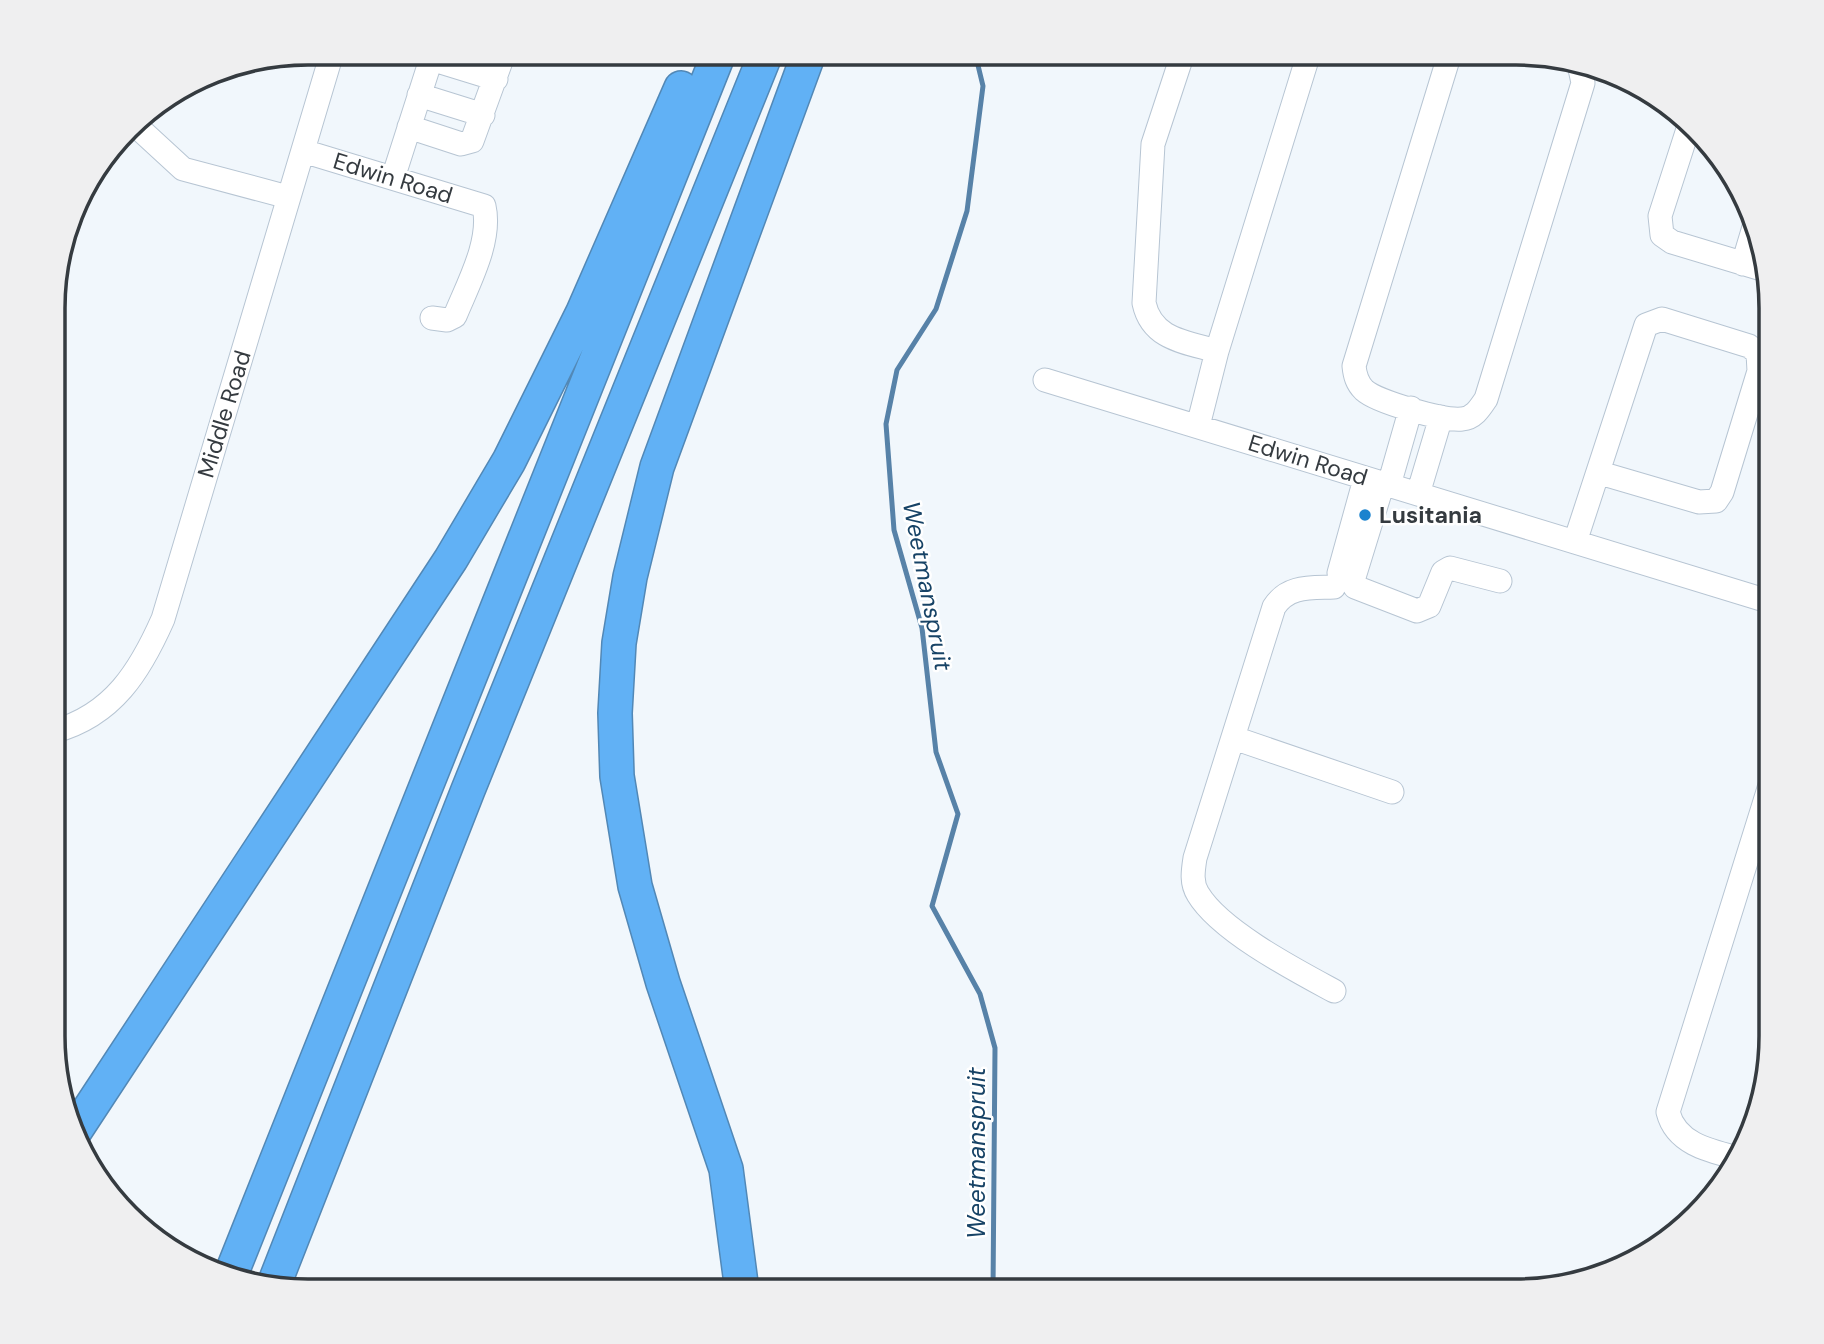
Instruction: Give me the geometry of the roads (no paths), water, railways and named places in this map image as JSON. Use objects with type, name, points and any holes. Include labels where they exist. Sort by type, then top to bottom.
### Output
[{"type":"highway","points":[[81,1122],[451,559],[509,461],[583,312],[690,65]]},
{"type":"highway","points":[[234,1267],[714,65]]},
{"type":"highway","points":[[277,1277],[314,1175],[761,65]]},
{"type":"highway","points":[[741,1279],[726,1169],[655,958],[635,886],[617,776],[615,713],[619,643],[628,590],[657,467],[805,65]]},
{"type":"highway","points":[[286,1278],[308,1214],[314,1175]]},
{"type":"street","name":"Middle Road","points":[[65,728],[101,709],[117,696],[145,659],[163,619],[328,65]]},
{"type":"street","points":[[393,178],[429,65]]},
{"type":"street","points":[[457,65],[496,79]]},
{"type":"street","points":[[409,127],[466,144],[472,141],[500,65]]},
{"type":"street","points":[[1178,65],[1153,144],[1144,303],[1152,326],[1217,351]]},
{"type":"street","points":[[1198,426],[1217,351],[1305,65]]},
{"type":"street","points":[[1446,65],[1354,366],[1355,376],[1366,391],[1441,417],[1463,419],[1472,416],[1486,399],[1583,83],[1581,74]]},
{"type":"street","points":[[419,95],[483,116]]},
{"type":"street","points":[[141,131],[183,169],[288,197]]},
{"type":"street","points":[[1686,134],[1660,216],[1660,230],[1672,242],[1756,268]]},
{"type":"street","name":"Edwin Road","points":[[303,151],[484,206],[487,221],[472,274],[455,316],[447,320],[432,318]]},
{"type":"street","points":[[1743,264],[1750,241]]},
{"type":"street","points":[[1575,542],[1600,473],[1643,331],[1650,321],[1670,320],[1749,346],[1759,353],[1759,370],[1723,492],[1716,501],[1699,502],[1600,473]]},
{"type":"street","name":"Edwin Road","points":[[1045,380],[1759,598]]},
{"type":"street","points":[[1346,581],[1379,482],[1411,408]]},
{"type":"street","points":[[1418,494],[1441,417]]},
{"type":"street","points":[[1334,991],[1284,964],[1223,921],[1197,893],[1193,881],[1195,858],[1267,626],[1279,600],[1291,591],[1346,581],[1417,611],[1429,607],[1443,572],[1450,568],[1500,581]]},
{"type":"street","points":[[1234,738],[1392,792]]},
{"type":"street","points":[[1728,1155],[1694,1144],[1682,1137],[1668,1112],[1759,820]]},
{"type":"waterway","name":"Weetmanspruit","points":[[978,65],[983,86],[967,211],[936,309],[897,370],[886,424],[894,530],[922,628],[936,752],[958,814],[932,906],[980,994],[995,1048],[993,1279]]},
{"type":"place","name":"Lusitania","points":[[1365,515]]}]
